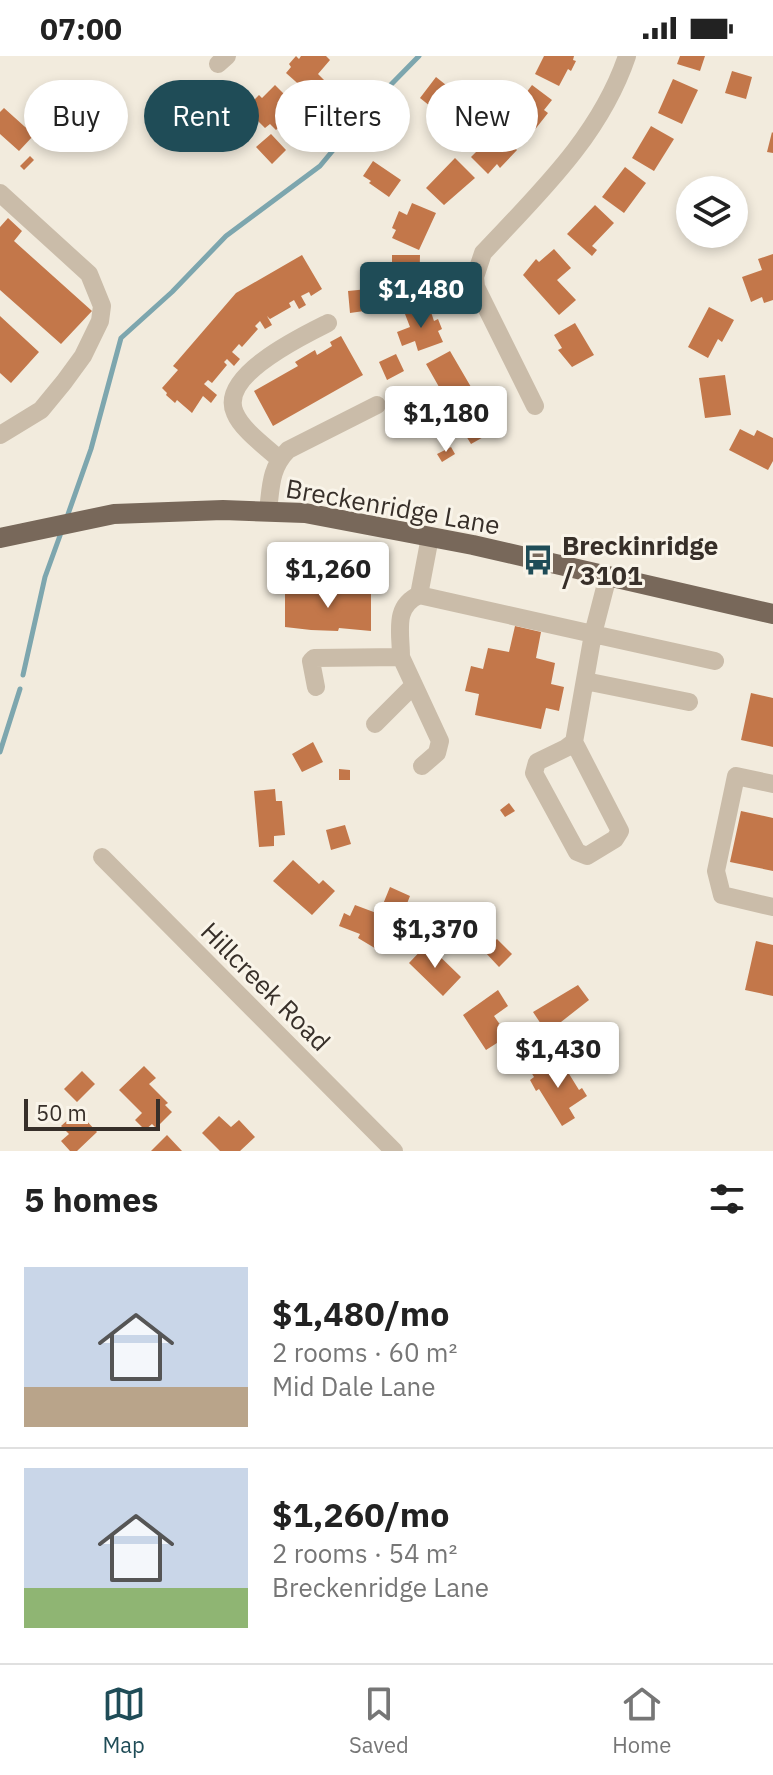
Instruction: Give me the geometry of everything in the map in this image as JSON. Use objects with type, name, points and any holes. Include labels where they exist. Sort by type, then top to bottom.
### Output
[{"type":"main road","name":"Breckenridge Lane","points":[[5,536],[114,514],[305,513],[430,537],[773,614]]},
{"type":"street","points":[[535,406],[476,287],[478,264],[483,253],[575,153],[605,107],[627,56]]},
{"type":"street","points":[[0,193],[89,274],[102,306],[100,321],[83,356],[64,382],[41,410],[0,435]]},
{"type":"street","points":[[279,459],[236,417],[232,407],[233,395],[237,387],[274,351],[328,323]]},
{"type":"street","points":[[268,511],[273,471],[288,450],[377,405]]},
{"type":"street","points":[[419,595],[430,537]]},
{"type":"street","points":[[574,742],[537,762],[534,773],[577,852],[587,856],[615,839],[620,831],[574,742],[593,634],[608,576]]},
{"type":"street","points":[[422,766],[437,753],[440,741],[401,657],[402,607],[407,600],[419,595],[715,661]]},
{"type":"street","points":[[316,687],[311,669],[314,658],[401,657]]},
{"type":"street","points":[[585,681],[689,702]]},
{"type":"street","points":[[375,724],[414,685]]},
{"type":"street","points":[[773,784],[736,776],[716,871],[722,895],[773,907]]},
{"type":"street","name":"Hillcreek Road","points":[[102,857],[394,1151]]},
{"type":"building","points":[[296,56],[299,59],[301,56],[326,56],[330,60],[318,74],[324,80],[294,80],[286,73],[291,67],[289,64]]},
{"type":"building","points":[[544,56],[574,56],[573,60],[576,61],[571,71],[568,69],[559,86],[535,74]]},
{"type":"building","points":[[680,56],[705,56],[700,71],[677,64]]},
{"type":"building","points":[[732,71],[752,77],[746,99],[725,93]]},
{"type":"building","points":[[673,79],[698,90],[682,124],[658,113]]},
{"type":"building","points":[[275,85],[275,129],[270,124],[265,128],[259,122],[259,95],[262,98]]},
{"type":"building","points":[[538,90],[552,100],[544,110],[548,113],[538,126]]},
{"type":"building","points":[[4,108],[24,126],[24,146],[19,151],[0,134],[0,112]]},
{"type":"building","points":[[651,126],[674,139],[654,171],[632,158]]},
{"type":"building","points":[[773,133],[773,153],[767,152]]},
{"type":"building","points":[[271,134],[275,138],[275,152],[284,152],[272,164],[259,150],[259,144]]},
{"type":"building","points":[[476,152],[515,152],[500,168],[497,164],[488,174],[471,157]]},
{"type":"building","points":[[30,156],[34,160],[24,170],[20,166]]},
{"type":"building","points":[[455,158],[475,178],[444,205],[426,188]]},
{"type":"building","points":[[373,161],[401,180],[389,197],[363,176]]},
{"type":"building","points":[[625,167],[646,183],[624,213],[602,197]]},
{"type":"building","points":[[412,203],[436,213],[419,250],[392,238],[396,230],[392,228],[399,211],[407,215]]},
{"type":"building","points":[[595,205],[614,223],[592,246],[597,250],[592,256],[567,234]]},
{"type":"building","points":[[8,218],[22,231],[14,241],[92,311],[61,344],[0,290],[0,227]]},
{"type":"building","points":[[554,249],[571,268],[557,280],[576,300],[559,315],[523,275],[536,259],[539,262]]},
{"type":"building","points":[[773,254],[773,300],[764,303],[762,297],[751,302],[742,277],[762,270],[758,259]]},
{"type":"building","points":[[302,255],[322,289],[311,296],[309,292],[301,296],[306,305],[299,309],[294,300],[289,303],[291,307],[270,319],[267,316],[272,325],[265,329],[260,321],[255,326],[258,329],[242,347],[239,344],[232,352],[240,359],[234,366],[227,359],[224,362],[227,365],[212,383],[208,380],[204,384],[217,395],[211,403],[203,396],[192,413],[166,395],[162,388],[178,370],[173,366],[236,293]]},
{"type":"building","points":[[392,255],[420,255],[419,295],[396,295],[396,287],[385,287],[386,271],[392,271]]},
{"type":"building","points":[[368,289],[371,310],[350,313],[348,291]]},
{"type":"building","points":[[429,306],[434,321],[438,319],[442,329],[438,331],[443,342],[418,351],[415,341],[402,346],[397,332],[410,327],[405,314]]},
{"type":"building","points":[[709,307],[734,320],[722,342],[718,339],[708,358],[688,347]]},
{"type":"building","points":[[0,316],[39,352],[11,383],[0,373]]},
{"type":"building","points":[[575,323],[594,355],[572,367],[558,350],[562,348],[554,335]]},
{"type":"building","points":[[341,336],[363,375],[273,426],[254,391],[298,366],[295,362],[315,350],[317,355],[332,346],[330,342]]},
{"type":"building","points":[[450,351],[471,387],[447,401],[426,364]]},
{"type":"building","points":[[396,354],[404,371],[387,380],[379,362]]},
{"type":"building","points":[[725,375],[731,415],[705,418],[699,378]]},
{"type":"building","points":[[476,399],[494,431],[471,444],[452,413]]},
{"type":"building","points":[[409,410],[416,422],[407,427],[400,415]]},
{"type":"building","points":[[740,429],[754,436],[757,430],[773,438],[773,461],[768,470],[729,450]]},
{"type":"building","points":[[451,447],[455,454],[442,462],[437,454]]},
{"type":"building","points":[[285,590],[371,591],[371,631],[285,627]]},
{"type":"building","points":[[515,626],[541,632],[536,658],[555,663],[551,684],[564,687],[559,711],[546,708],[541,729],[475,715],[479,694],[465,691],[471,666],[483,669],[488,648],[509,652]]},
{"type":"building","points":[[751,693],[773,698],[773,747],[741,740]]},
{"type":"building","points":[[313,742],[323,762],[302,772],[292,754]]},
{"type":"building","points":[[339,769],[350,770],[350,780],[339,780]]},
{"type":"building","points":[[275,789],[276,801],[282,801],[285,835],[274,836],[274,846],[259,847],[254,791]]},
{"type":"building","points":[[509,803],[515,811],[505,817],[500,810]]},
{"type":"building","points":[[741,811],[773,818],[773,871],[730,862]]},
{"type":"building","points":[[345,825],[351,844],[331,850],[326,830]]},
{"type":"building","points":[[293,860],[319,884],[323,880],[335,891],[312,915],[273,881]]},
{"type":"building","points":[[390,887],[410,896],[390,946],[381,943],[378,950],[358,938],[360,934],[339,926],[344,913],[350,916],[355,905],[379,914]]},
{"type":"building","points":[[497,939],[512,954],[499,967],[484,951]]},
{"type":"building","points":[[756,941],[773,945],[773,996],[745,990]]},
{"type":"building","points":[[427,944],[461,977],[443,996],[409,963]]},
{"type":"building","points":[[578,985],[589,1000],[547,1033],[533,1012]]},
{"type":"building","points":[[498,990],[508,1006],[494,1016],[508,1036],[486,1050],[463,1015]]},
{"type":"building","points":[[597,1032],[607,1049],[576,1069],[566,1052]]},
{"type":"building","points":[[551,1060],[553,1064],[557,1062],[563,1072],[566,1069],[579,1090],[582,1088],[587,1096],[569,1108],[575,1118],[562,1126],[530,1080],[534,1077],[531,1072]]},
{"type":"building","points":[[144,1066],[156,1078],[149,1084],[168,1103],[165,1105],[172,1112],[156,1128],[152,1124],[145,1130],[135,1120],[142,1113],[119,1090]]},
{"type":"building","points":[[82,1071],[95,1084],[77,1102],[64,1089]]},
{"type":"building","points":[[219,1116],[231,1127],[239,1120],[255,1137],[240,1151],[220,1151],[202,1133]]},
{"type":"building","points":[[83,1117],[97,1132],[77,1151],[70,1151],[61,1141],[69,1134],[61,1126],[70,1118],[76,1124]]},
{"type":"building","points":[[167,1135],[182,1151],[151,1151]]},
{"type":"waterway","points":[[67,517],[91,449],[121,338],[172,292],[226,236],[320,166],[368,108],[419,56]]},
{"type":"waterway","points":[[23,675],[45,577],[62,530]]},
{"type":"waterway","points":[[0,752],[20,689]]},
{"type":"place","name":"Breckinridge / 3101","points":[[538,560]]}]
